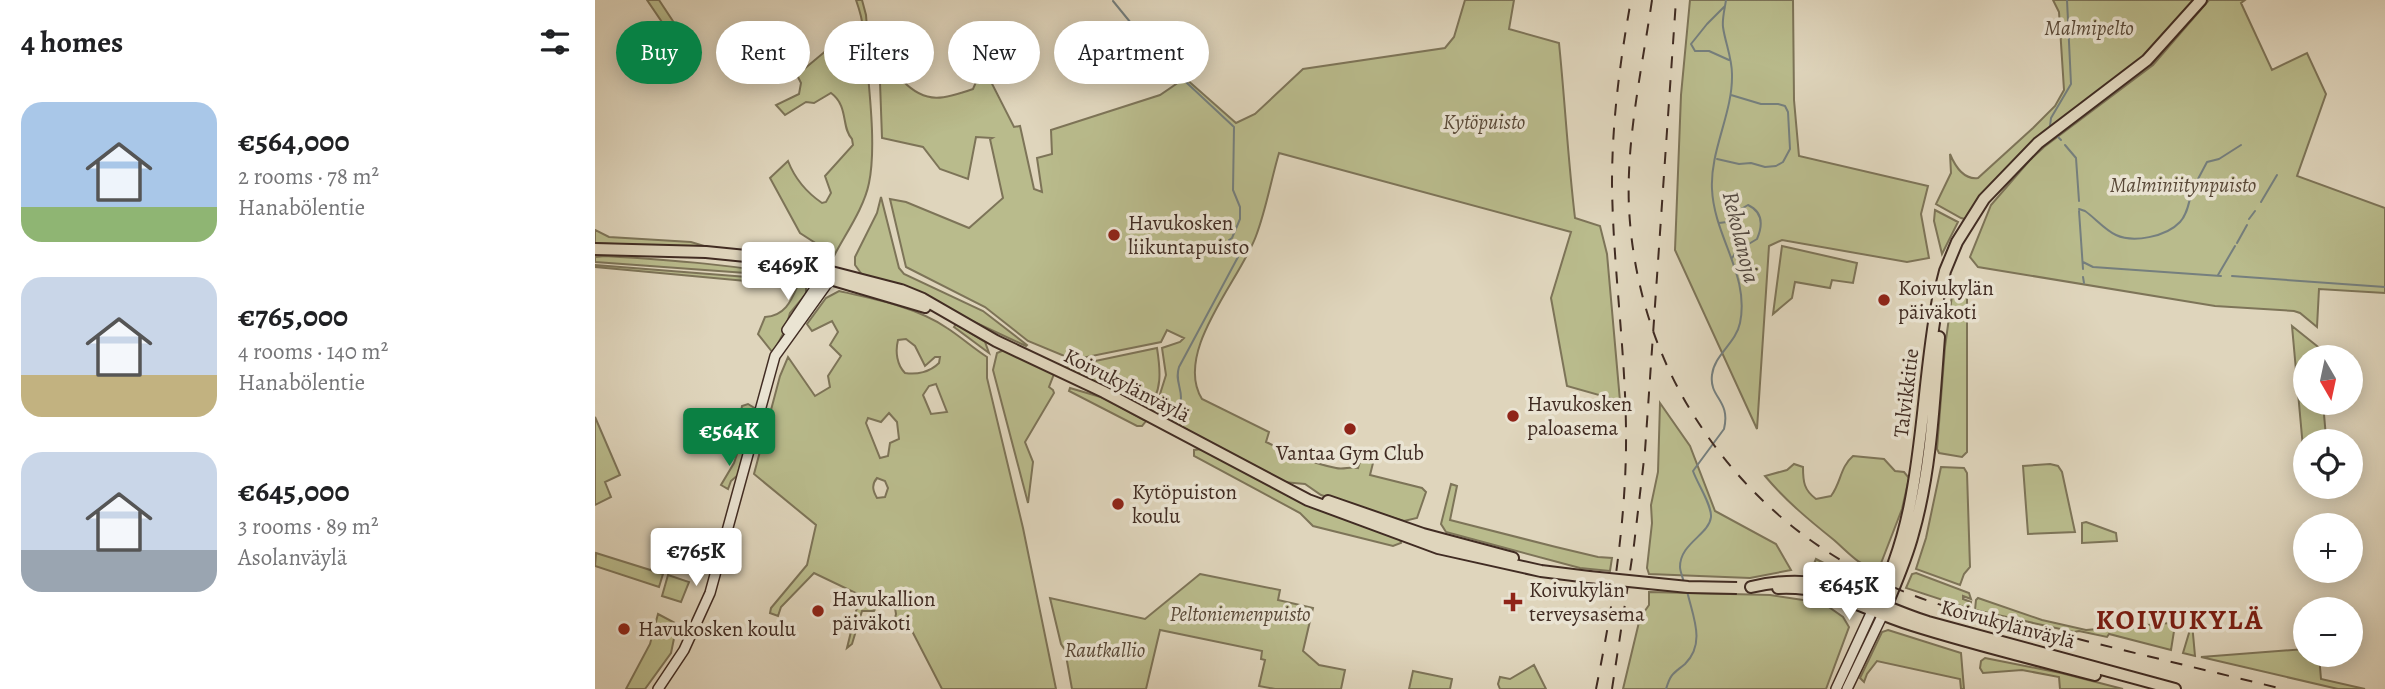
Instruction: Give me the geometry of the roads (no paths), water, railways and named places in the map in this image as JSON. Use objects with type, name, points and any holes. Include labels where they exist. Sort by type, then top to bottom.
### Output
[{"type":"main road","name":"Talvikkitie","points":[[1880,608],[1903,566],[1914,531],[1929,444],[1944,299],[1957,257],[1995,190],[2038,143],[2147,60],[2201,0]]},
{"type":"main road","name":"Koivukylänväylä","points":[[595,249],[654,252],[746,263],[829,275],[901,290],[923,299],[1008,347],[1104,392],[1283,487],[1423,534],[1589,577],[1688,587],[1812,590],[2175,689]]},
{"type":"main road","points":[[658,689],[684,650],[710,593],[775,356],[787,331],[829,275]]},
{"type":"main road","name":"Koivukylänväylä","points":[[1880,608],[1913,626],[2150,689]]},
{"type":"main road","points":[[1836,689],[1880,608]]},
{"type":"main road","points":[[1847,689],[1880,608]]},
{"type":"waterway","name":"Rekolanoja","points":[[1684,583],[1680,569],[1681,559],[1711,517],[1707,500],[1693,471],[1724,429],[1725,412],[1714,389],[1712,375],[1717,361],[1738,330],[1742,305],[1736,272],[1714,207],[1712,189],[1714,160],[1731,89],[1732,68],[1723,27],[1726,0]]},
{"type":"waterway","points":[[2050,126],[2051,118],[2071,84],[2067,0]]},
{"type":"waterway","points":[[1113,1],[1135,28],[1141,40],[1234,127],[1233,190],[1240,207],[1240,219],[1229,240],[1230,244]]},
{"type":"waterway","points":[[1725,6],[1691,44],[1695,51],[1709,51],[1729,60]]},
{"type":"waterway","points":[[1717,159],[1739,164],[1776,166],[1783,162],[1790,149],[1788,112],[1785,106],[1761,104],[1731,95]]},
{"type":"waterway","points":[[2057,136],[2061,140]]},
{"type":"waterway","points":[[2065,145],[2076,158],[2079,201]]},
{"type":"waterway","points":[[2198,179],[2207,162],[2219,159],[2241,145]]},
{"type":"waterway","points":[[2261,202],[2277,175]]},
{"type":"waterway","points":[[2079,209],[2116,235],[2149,237],[2158,235],[2180,222],[2187,210],[2194,186]]},
{"type":"waterway","points":[[1719,223],[1727,222],[1729,216],[1748,205],[1759,215],[1761,224],[1757,239],[1737,251],[1732,258]]},
{"type":"waterway","points":[[2079,211],[2083,269]]},
{"type":"waterway","points":[[2249,219],[2255,211]]},
{"type":"waterway","points":[[2237,243],[2247,225]]},
{"type":"waterway","points":[[2218,275],[2235,246]]},
{"type":"waterway","points":[[1171,421],[1181,398],[1179,367],[1238,257],[1237,249]]},
{"type":"waterway","points":[[2083,262],[2093,267],[2221,276]]},
{"type":"waterway","points":[[2232,276],[2385,287]]},
{"type":"waterway","points":[[2083,277],[2084,283]]},
{"type":"waterway","name":"Rekolanoja","points":[[1666,689],[1671,677],[1685,664],[1695,647],[1695,620],[1687,591]]},
{"type":"railway","points":[[1596,689],[1617,569],[1625,478],[1626,415],[1612,184],[1617,91],[1631,0]]},
{"type":"railway","points":[[1652,0],[1630,156],[1629,208],[1636,264],[1649,320],[1670,372],[1698,422],[1744,481],[1798,531],[1828,552],[1860,571],[1929,601],[2283,689]]},
{"type":"railway","points":[[1612,689],[1645,451],[1676,0]]},
{"type":"place","name":"Havukosken liikuntapuisto","points":[[1114,235]]},
{"type":"place","name":"Koivukylän päiväkoti","points":[[1884,300]]},
{"type":"place","name":"Havukosken paloasema","points":[[1513,416]]},
{"type":"place","name":"Vantaa Gym Club","points":[[1350,429]]},
{"type":"place","name":"Kytöpuiston koulu","points":[[1118,504]]},
{"type":"place","name":"Koivukylän terveysasema","points":[[1513,602]]},
{"type":"place","name":"Havukallion päiväkoti","points":[[818,611]]},
{"type":"place","name":"Havukosken koulu","points":[[624,629]]},
{"type":"district","name":"KOIVUKYLÄ","points":[[2180,620]]},
{"type":"park label","name":"Malmipelto","points":[[2089,28]]},
{"type":"park label","name":"Kytöpuisto","points":[[1484,122]]},
{"type":"park label","name":"Malminiitynpuisto","points":[[2183,185]]},
{"type":"park label","name":"Peltoniemenpuisto","points":[[1240,614]]},
{"type":"park label","name":"Rautkallio","points":[[1105,650]]}]
